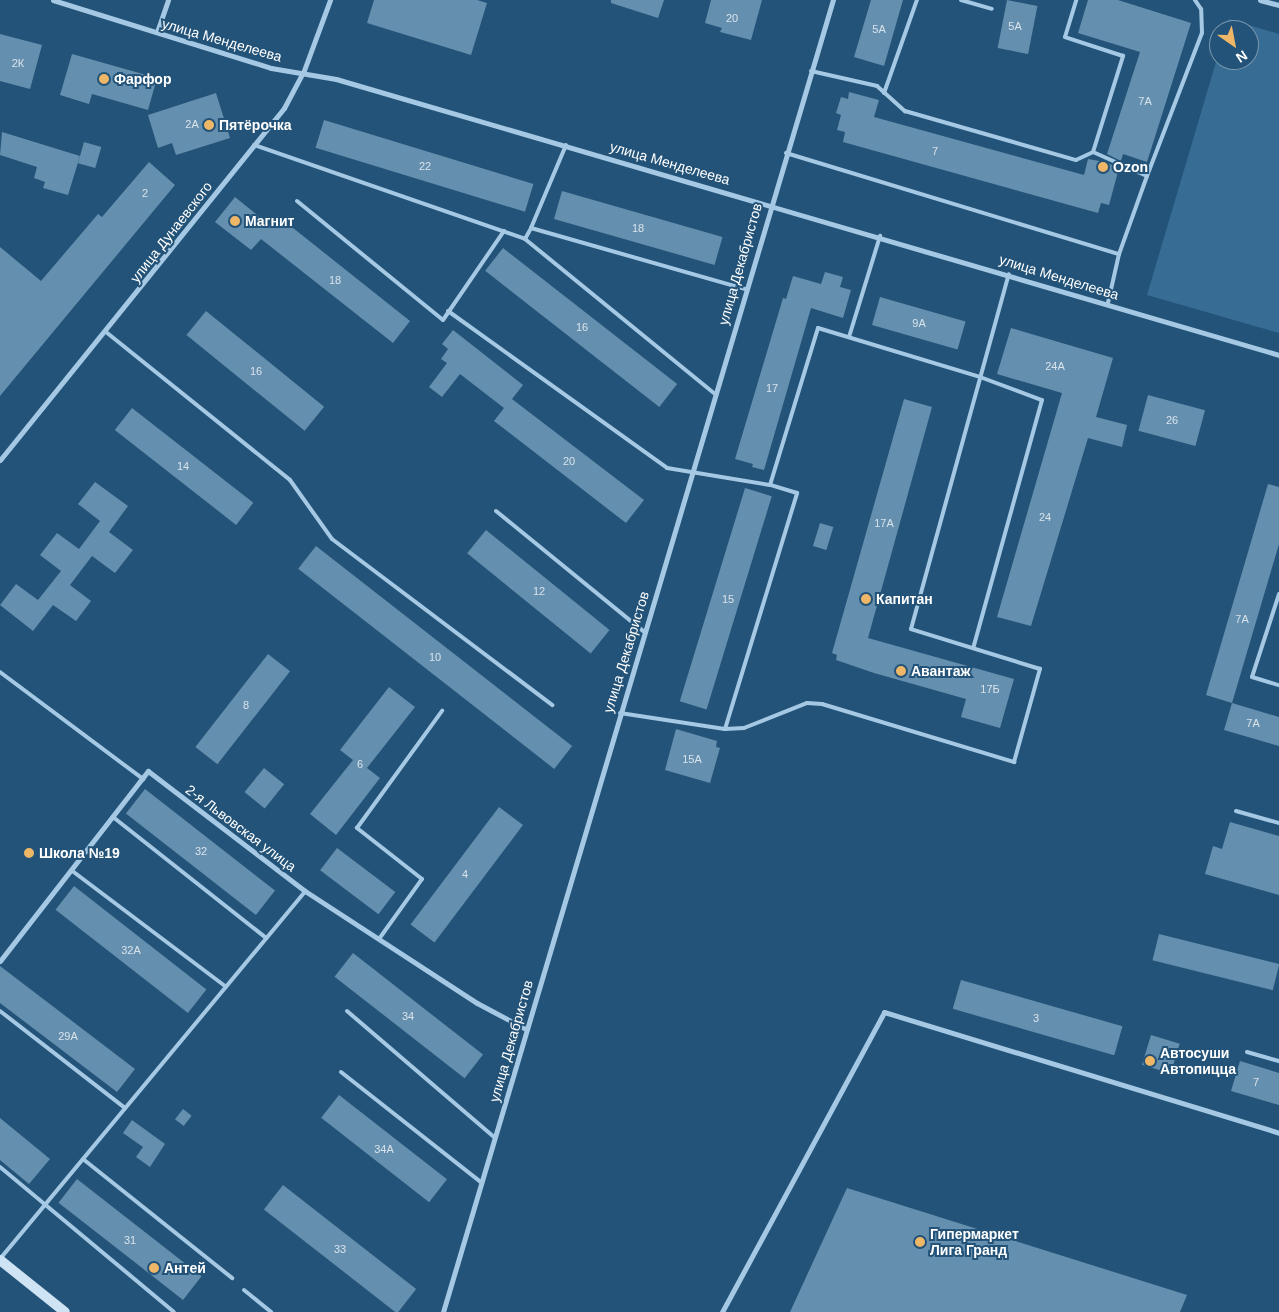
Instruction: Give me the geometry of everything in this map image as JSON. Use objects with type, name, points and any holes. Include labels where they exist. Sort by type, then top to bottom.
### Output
[{"type":"main road","points":[[0,1260],[65,1312]]},
{"type":"street","name":"улица Менделеева","points":[[53,0],[271,68],[303,73],[566,145],[770,203],[1279,354]]},
{"type":"street","points":[[156,32],[168,0]]},
{"type":"street","name":"улица Дунаевского","points":[[0,460],[106,332],[284,108],[303,73],[330,0]]},
{"type":"street","name":"улица Декабристов","points":[[443,1312],[643,631],[693,471],[770,203],[833,0]]},
{"type":"street","points":[[1260,0],[1279,5]]},
{"type":"street","name":"2-я Львовская улица","points":[[142,779],[148,771],[305,891],[477,1003],[526,1030]]},
{"type":"street","points":[[0,961],[142,779]]},
{"type":"street","points":[[722,1312],[884,1012],[1279,1133]]},
{"type":"lane","points":[[884,93],[917,0]]},
{"type":"lane","points":[[961,0],[992,8]]},
{"type":"lane","points":[[811,71],[877,86],[905,112],[1076,160],[1093,152],[1123,56],[1065,37],[1076,0]]},
{"type":"lane","points":[[1108,304],[1119,254],[1202,33],[1201,9],[1195,0]]},
{"type":"lane","points":[[254,145],[525,238],[714,393]]},
{"type":"lane","points":[[525,238],[566,145]]},
{"type":"lane","points":[[786,152],[1119,254]]},
{"type":"lane","points":[[1093,152],[1147,176]]},
{"type":"lane","points":[[297,202],[443,320],[504,231]]},
{"type":"lane","points":[[531,228],[745,289]]},
{"type":"lane","points":[[849,337],[880,236]]},
{"type":"lane","points":[[619,713],[725,730],[744,728],[807,702],[822,704],[1014,762],[1040,669],[910,629],[1009,274]]},
{"type":"lane","points":[[448,311],[667,468],[770,485],[797,493],[725,730]]},
{"type":"lane","points":[[770,485],[818,328],[980,378],[1042,400],[973,648]]},
{"type":"lane","points":[[106,332],[290,480],[332,539],[552,705]]},
{"type":"lane","points":[[496,510],[643,631]]},
{"type":"lane","points":[[1279,594],[1252,677],[1279,685]]},
{"type":"lane","points":[[0,672],[142,779]]},
{"type":"lane","points":[[379,939],[422,879],[357,828],[442,711]]},
{"type":"lane","points":[[1236,811],[1279,823]]},
{"type":"lane","points":[[112,817],[266,938]]},
{"type":"lane","points":[[71,870],[226,986]]},
{"type":"lane","points":[[0,1260],[305,891]]},
{"type":"lane","points":[[0,1011],[126,1108]]},
{"type":"lane","points":[[348,1011],[494,1137]]},
{"type":"lane","points":[[1247,1052],[1279,1061]]},
{"type":"lane","points":[[341,1072],[481,1182]]},
{"type":"lane","points":[[83,1159],[232,1278]]},
{"type":"lane","points":[[0,1167],[46,1203],[174,1312]]},
{"type":"lane","points":[[244,1290],[271,1312]]},
{"type":"shaded area","points":[[1259,28],[1279,34],[1279,333],[1147,295],[1214,70],[1259,70]]},
{"type":"building","points":[[374,0],[477,0],[487,3],[471,55],[367,23]]},
{"type":"building","points":[[611,0],[664,0],[658,18],[611,3]]},
{"type":"building","points":[[711,0],[762,0],[751,40],[720,32],[722,28],[705,23]]},
{"type":"building","points":[[871,0],[903,0],[884,66],[854,57]]},
{"type":"building","points":[[1007,0],[1037,6],[1028,54],[998,48]]},
{"type":"building","points":[[1088,0],[1118,0],[1191,23],[1147,162],[1123,154],[1121,161],[1107,154],[1140,52],[1078,33]]},
{"type":"building","points":[[0,34],[42,45],[30,89],[0,81]]},
{"type":"building","points":[[72,54],[157,78],[148,110],[92,94],[89,104],[60,95]]},
{"type":"building","points":[[849,92],[879,100],[874,117],[1084,175],[1088,159],[1105,162],[1119,168],[1109,205],[1101,203],[1098,213],[843,142],[845,132],[837,130],[841,115],[836,113],[841,97],[848,99]]},
{"type":"building","points":[[216,93],[230,138],[176,155],[172,143],[158,148],[148,115]]},
{"type":"building","points":[[324,120],[533,184],[525,212],[316,148]]},
{"type":"building","points":[[2,132],[80,156],[68,195],[43,188],[45,182],[34,178],[37,167],[0,155]]},
{"type":"building","points":[[84,142],[101,147],[95,168],[78,163]]},
{"type":"building","points":[[149,162],[175,185],[0,396],[0,247],[41,281],[98,214],[102,217]]},
{"type":"building","points":[[562,191],[723,237],[715,265],[554,219]]},
{"type":"building","points":[[235,197],[271,226],[278,216],[410,321],[393,343],[261,239],[251,250],[215,222]]},
{"type":"building","points":[[503,248],[677,384],[659,407],[485,271]]},
{"type":"building","points":[[825,272],[843,277],[840,287],[851,290],[843,318],[811,308],[764,470],[752,467],[753,464],[735,459],[783,298],[786,299],[793,276],[821,284]]},
{"type":"building","points":[[880,297],[966,322],[958,349],[872,325]]},
{"type":"building","points":[[206,311],[324,407],[305,431],[186,335]]},
{"type":"building","points":[[1011,328],[1113,358],[1096,417],[1127,425],[1122,447],[1088,438],[1031,626],[997,617],[1062,393],[997,374]]},
{"type":"building","points":[[453,330],[523,385],[512,399],[644,500],[626,523],[494,421],[504,408],[460,374],[442,397],[429,387],[447,363],[441,359],[448,349],[442,344]]},
{"type":"building","points":[[1148,395],[1205,410],[1195,446],[1138,431]]},
{"type":"building","points":[[904,399],[932,407],[868,638],[1014,679],[1000,728],[961,717],[966,699],[874,673],[836,660],[837,655],[832,653]]},
{"type":"building","points":[[132,408],[253,503],[236,525],[115,430]]},
{"type":"building","points":[[95,482],[128,506],[109,532],[133,550],[115,573],[92,556],[70,585],[91,601],[76,621],[53,605],[33,631],[0,605],[16,584],[38,600],[61,571],[40,555],[57,533],[79,549],[100,521],[78,504]]},
{"type":"building","points":[[1268,484],[1279,487],[1279,544],[1232,703],[1206,695]]},
{"type":"building","points":[[745,488],[772,496],[707,709],[680,701]]},
{"type":"building","points":[[820,523],[833,527],[826,550],[813,546]]},
{"type":"building","points":[[486,530],[610,630],[591,653],[467,553]]},
{"type":"building","points":[[316,546],[572,746],[554,769],[298,569]]},
{"type":"building","points":[[268,654],[290,671],[217,764],[195,747]]},
{"type":"building","points":[[389,687],[415,707],[367,768],[380,778],[336,835],[310,814],[353,760],[340,750]]},
{"type":"building","points":[[1232,703],[1279,717],[1279,746],[1224,730]]},
{"type":"building","points":[[676,729],[717,741],[716,747],[720,748],[710,783],[665,770]]},
{"type":"building","points":[[264,768],[284,784],[265,808],[244,792]]},
{"type":"building","points":[[145,789],[275,891],[256,915],[126,813]]},
{"type":"building","points":[[499,807],[523,825],[434,942],[411,924]]},
{"type":"building","points":[[1230,822],[1279,836],[1279,895],[1205,874],[1213,846],[1222,849]]},
{"type":"building","points":[[337,848],[395,892],[378,914],[320,870]]},
{"type":"building","points":[[74,886],[206,989],[188,1013],[56,910]]},
{"type":"building","points":[[1159,934],[1279,964],[1273,990],[1152,960]]},
{"type":"building","points":[[353,953],[483,1055],[465,1078],[335,977]]},
{"type":"building","points":[[0,966],[135,1069],[117,1092],[0,1003]]},
{"type":"building","points":[[961,980],[1122,1026],[1114,1055],[953,1009]]},
{"type":"building","points":[[1151,1035],[1180,1044],[1171,1073],[1142,1065]]},
{"type":"building","points":[[1240,1061],[1279,1073],[1279,1105],[1231,1091]]},
{"type":"building","points":[[339,1095],[447,1179],[429,1202],[321,1118]]},
{"type":"building","points":[[183,1109],[192,1116],[184,1126],[175,1119]]},
{"type":"building","points":[[0,1118],[50,1159],[29,1184],[0,1160]]},
{"type":"building","points":[[132,1120],[165,1144],[150,1167],[136,1157],[143,1147],[123,1133]]},
{"type":"building","points":[[77,1179],[202,1276],[183,1300],[59,1203]]},
{"type":"building","points":[[283,1185],[416,1289],[398,1312],[395,1312],[264,1209]]},
{"type":"building","name":"Гипермаркет Лига Гранд","points":[[847,1188],[1187,1295],[1180,1312],[790,1312]]},
{"type":"place","name":"Фарфор","points":[[104,79]]},
{"type":"place","name":"Пятёрочка","points":[[209,125]]},
{"type":"place","name":"Ozon","points":[[1103,167]]},
{"type":"place","name":"Магнит","points":[[235,221]]},
{"type":"place","name":"Капитан","points":[[866,599]]},
{"type":"place","name":"Авантаж","points":[[901,671]]},
{"type":"place","name":"Школа №19","points":[[29,853]]},
{"type":"place","name":"Автосуши Автопицца","points":[[1150,1061]]},
{"type":"place","name":"Гипермаркет Лига Гранд","points":[[920,1242]]},
{"type":"place","name":"Антей","points":[[154,1268]]}]
